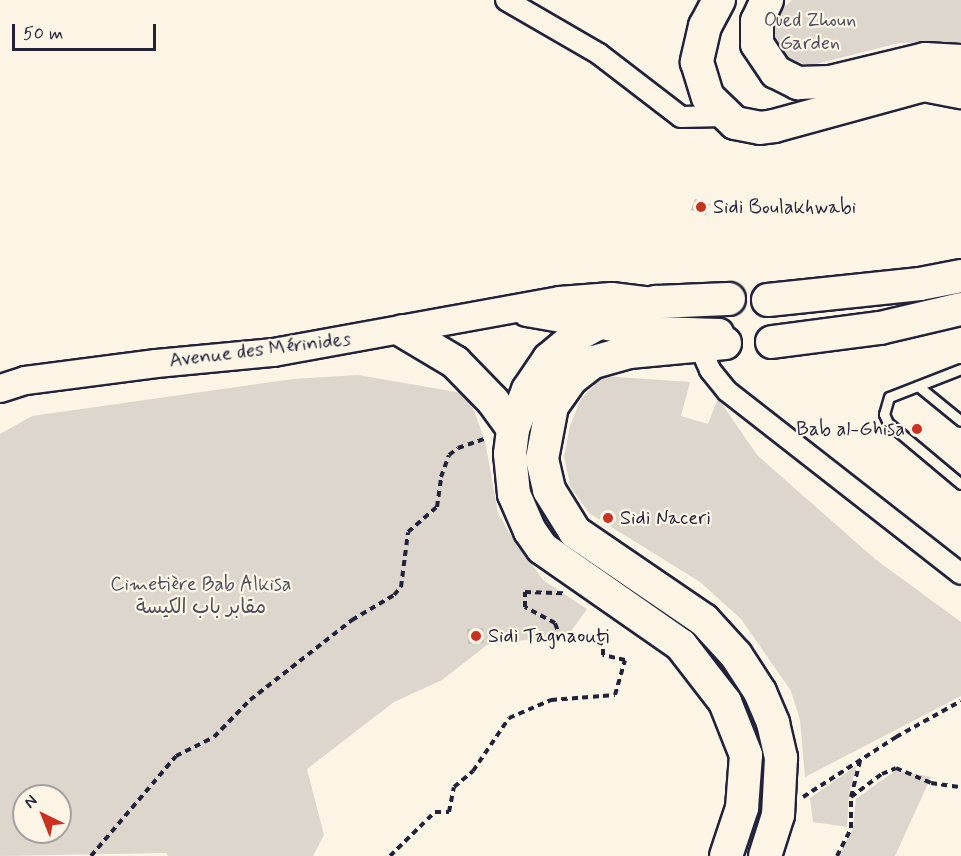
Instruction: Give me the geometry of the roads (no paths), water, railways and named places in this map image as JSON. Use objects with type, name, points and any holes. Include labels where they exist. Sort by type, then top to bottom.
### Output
[{"type":"main road","points":[[719,0],[705,26],[697,62],[705,91],[725,116],[760,128],[912,87],[941,86],[961,92]]},
{"type":"main road","points":[[767,0],[757,21],[757,44],[776,72],[798,83],[830,82],[925,58],[961,61]]},
{"type":"main road","points":[[726,856],[742,808],[746,756],[725,702],[681,645],[542,548],[530,531],[514,494],[512,433],[522,402],[538,374],[567,343],[592,325],[656,302],[729,299],[746,292],[768,300],[920,284],[961,276]]},
{"type":"main road","name":"Avenue des Mérinides","points":[[0,388],[25,380],[273,352],[404,331],[588,297],[656,302]]},
{"type":"main road","points":[[714,340],[718,317],[729,299]]},
{"type":"main road","points":[[768,300],[779,320],[772,342]]},
{"type":"main road","points":[[519,310],[592,325],[714,340],[734,350],[752,353],[772,342],[880,328],[961,309]]},
{"type":"main road","points":[[404,331],[454,362],[493,401],[512,433]]},
{"type":"main road","points":[[714,340],[610,355],[581,370],[558,394],[549,413],[543,440],[544,474],[558,508],[575,532],[704,620],[743,664],[773,723],[781,758],[780,806],[765,856]]},
{"type":"street","points":[[506,0],[599,54],[681,117],[725,116]]},
{"type":"street","points":[[714,340],[710,370],[727,391],[961,574]]},
{"type":"lane","points":[[961,369],[889,397],[884,414],[888,423],[961,484]]},
{"type":"lane","points":[[918,386],[961,421]]},
{"type":"place","name":"Sidi Boulakhwabi","points":[[701,207]]},
{"type":"place","name":"Bab al-Ghisa","points":[[917,429]]},
{"type":"place","name":"Sidi Naceri","points":[[608,518]]},
{"type":"place","name":"Sidi Tagnaouti","points":[[476,636]]},
{"type":"park label","name":"Oued Zhoun Garden","points":[[810,32]]},
{"type":"park label","name":"Cimetière Bab Alkisa مقابر باب الكيسة","points":[[201,596]]}]
